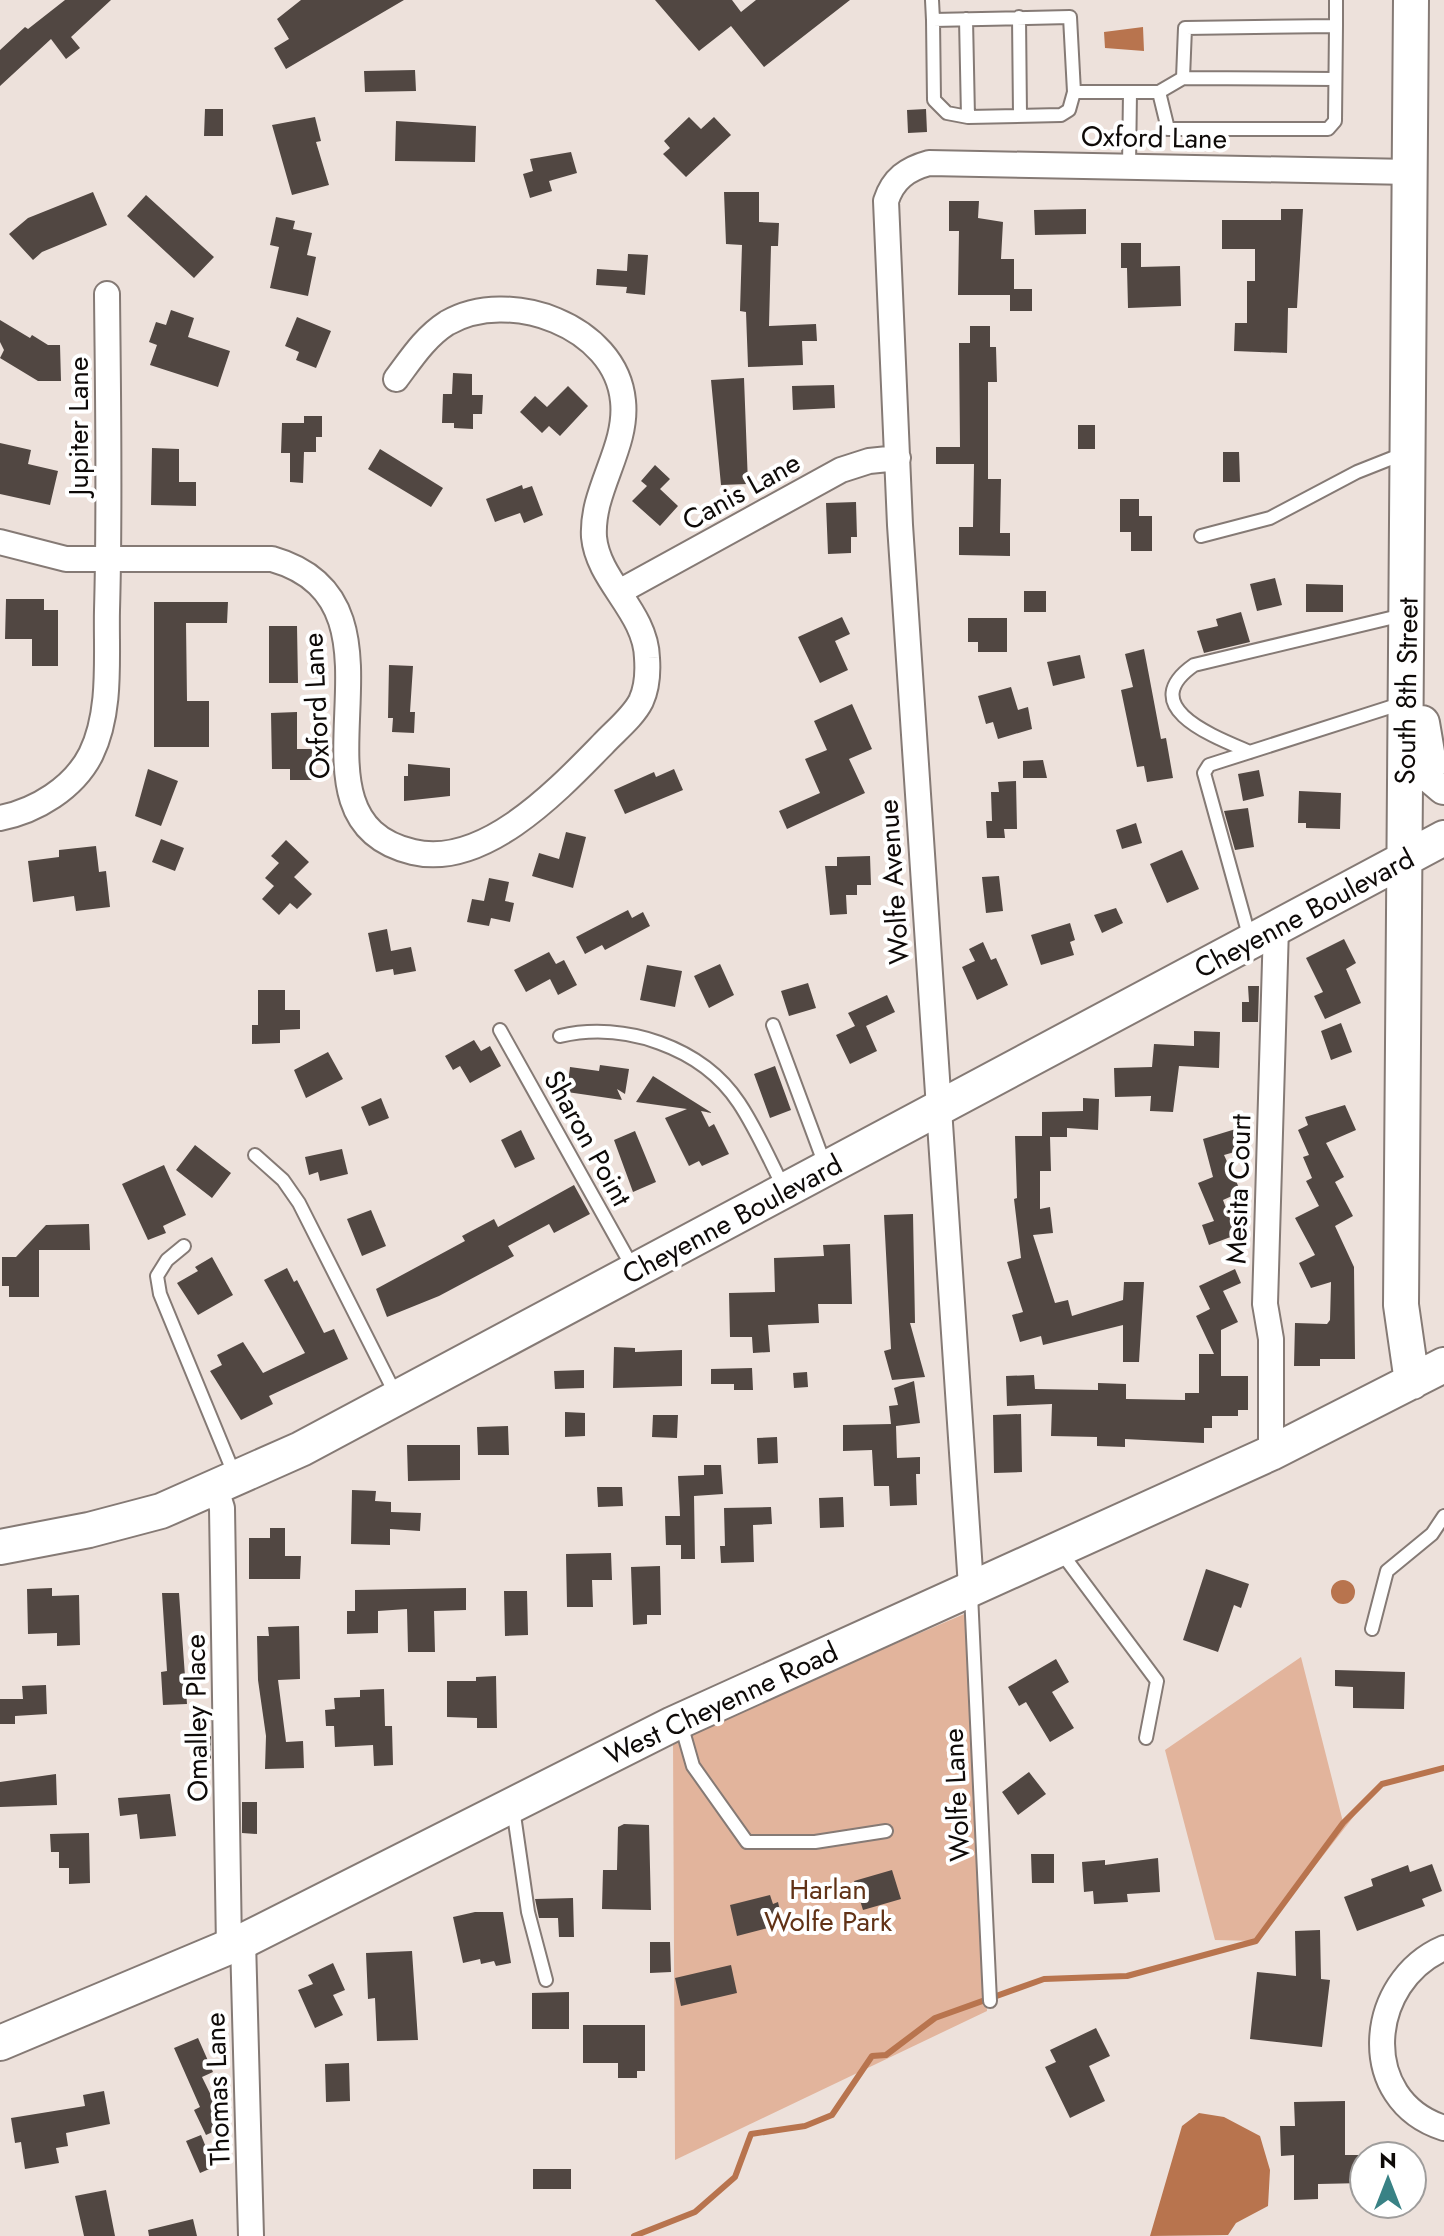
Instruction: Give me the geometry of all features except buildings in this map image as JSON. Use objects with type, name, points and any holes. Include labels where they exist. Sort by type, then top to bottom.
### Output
[{"type":"main road","name":"South 8th Street","points":[[1411,0],[1401,1305],[1412,1382]]},
{"type":"main road","points":[[1406,660],[1422,684],[1422,738],[1431,776],[1444,787]]},
{"type":"main road","name":"Cheyenne Boulevard","points":[[0,1547],[89,1530],[161,1511],[226,1484],[398,1397],[1444,838]]},
{"type":"main road","name":"West Cheyenne Road","points":[[0,2043],[236,1944],[680,1721],[1271,1453],[1444,1365]]},
{"type":"street","name":"Oxford Lane","points":[[900,176],[929,163],[1411,172]]},
{"type":"street","name":"Wolfe Avenue","points":[[900,176],[890,187],[886,201],[898,458],[971,1587]]},
{"type":"street","name":"Jupiter Lane","points":[[0,818],[28,810],[54,795],[74,778],[91,754],[105,697],[107,294]]},
{"type":"street","name":"Oxford Lane","points":[[0,542],[47,556],[272,559],[296,566],[313,577],[330,595],[342,618],[348,645],[346,770],[352,799],[374,832],[392,845],[436,855],[464,850],[492,837],[552,796],[641,701],[647,676],[643,632],[619,592],[594,539],[599,499],[623,426],[623,400],[616,376],[600,351],[578,331],[524,311],[498,310],[470,314],[448,323],[424,341],[396,379]]},
{"type":"street","name":"Canis Lane","points":[[619,592],[841,470],[869,461],[898,458]]},
{"type":"street","name":"Mesita Court","points":[[1263,934],[1265,1304],[1271,1339],[1271,1453]]},
{"type":"street","name":"Omalley Place","points":[[226,1484],[222,1508],[236,1944]]},
{"type":"street","name":"Thomas Lane","points":[[236,1944],[251,2236]]},
{"type":"street","points":[[1444,1948],[1412,1965],[1388,2008],[1381,2059],[1389,2082],[1402,2103],[1416,2115],[1444,2128]]},
{"type":"lane","points":[[932,0],[934,100],[947,113],[968,117],[1061,115],[1069,110],[1074,92],[1070,17],[933,20]]},
{"type":"lane","points":[[1159,92],[1168,129],[1320,132],[1328,129],[1335,121],[1336,0]]},
{"type":"lane","points":[[1019,17],[1020,115]]},
{"type":"lane","points":[[966,19],[968,117]]},
{"type":"lane","points":[[1183,78],[1185,28],[1336,26]]},
{"type":"lane","points":[[1074,92],[1159,92],[1183,78],[1335,79]]},
{"type":"lane","points":[[1129,167],[1130,92]]},
{"type":"lane","points":[[1201,536],[1270,518],[1357,472],[1408,452]]},
{"type":"lane","points":[[1250,752],[1196,729],[1180,713],[1172,694],[1177,677],[1194,665],[1407,615]]},
{"type":"lane","points":[[1263,934],[1204,773],[1209,765],[1406,702]]},
{"type":"lane","points":[[773,1025],[827,1169]]},
{"type":"lane","name":"Sharon Point","points":[[500,1030],[634,1271]]},
{"type":"lane","points":[[560,1036],[577,1032],[627,1034],[674,1048],[698,1062],[739,1102],[786,1190]]},
{"type":"lane","points":[[255,1155],[283,1180],[299,1203],[398,1397]]},
{"type":"lane","points":[[184,1246],[167,1260],[157,1276],[160,1294],[226,1484]]},
{"type":"lane","points":[[1372,1629],[1387,1571],[1432,1534],[1444,1516]]},
{"type":"lane","points":[[1060,1551],[1157,1681],[1146,1738]]},
{"type":"lane","name":"Wolfe Lane","points":[[971,1587],[990,2001]]},
{"type":"lane","points":[[680,1721],[693,1766],[747,1842],[815,1842],[886,1831]]},
{"type":"lane","points":[[512,1805],[528,1912],[546,1980]]},
{"type":"green space","name":"Harlan Wolfe Park","points":[[969,1612],[987,2011],[675,2160],[673,1739]]},
{"type":"green space","points":[[1301,1657],[1343,1822],[1380,1783],[1256,1941],[1215,1940],[1165,1750]]},
{"type":"shaded area","points":[[1143,27],[1144,51],[1105,48],[1104,32]]},
{"type":"shaded area","points":[[1343,1580],[1352,1583],[1355,1592],[1352,1601],[1343,1604],[1334,1601],[1331,1592],[1334,1583]]},
{"type":"shaded area","points":[[1199,2113],[1224,2117],[1260,2136],[1270,2170],[1268,2206],[1236,2223],[1228,2235],[1150,2236],[1182,2126]]},
{"type":"waterway","points":[[634,2236],[695,2212],[735,2177],[751,2134],[805,2126],[832,2115],[872,2056],[886,2055],[935,2018],[1044,1979],[1127,1976],[1256,1941],[1343,1823],[1382,1784],[1444,1768]]}]
